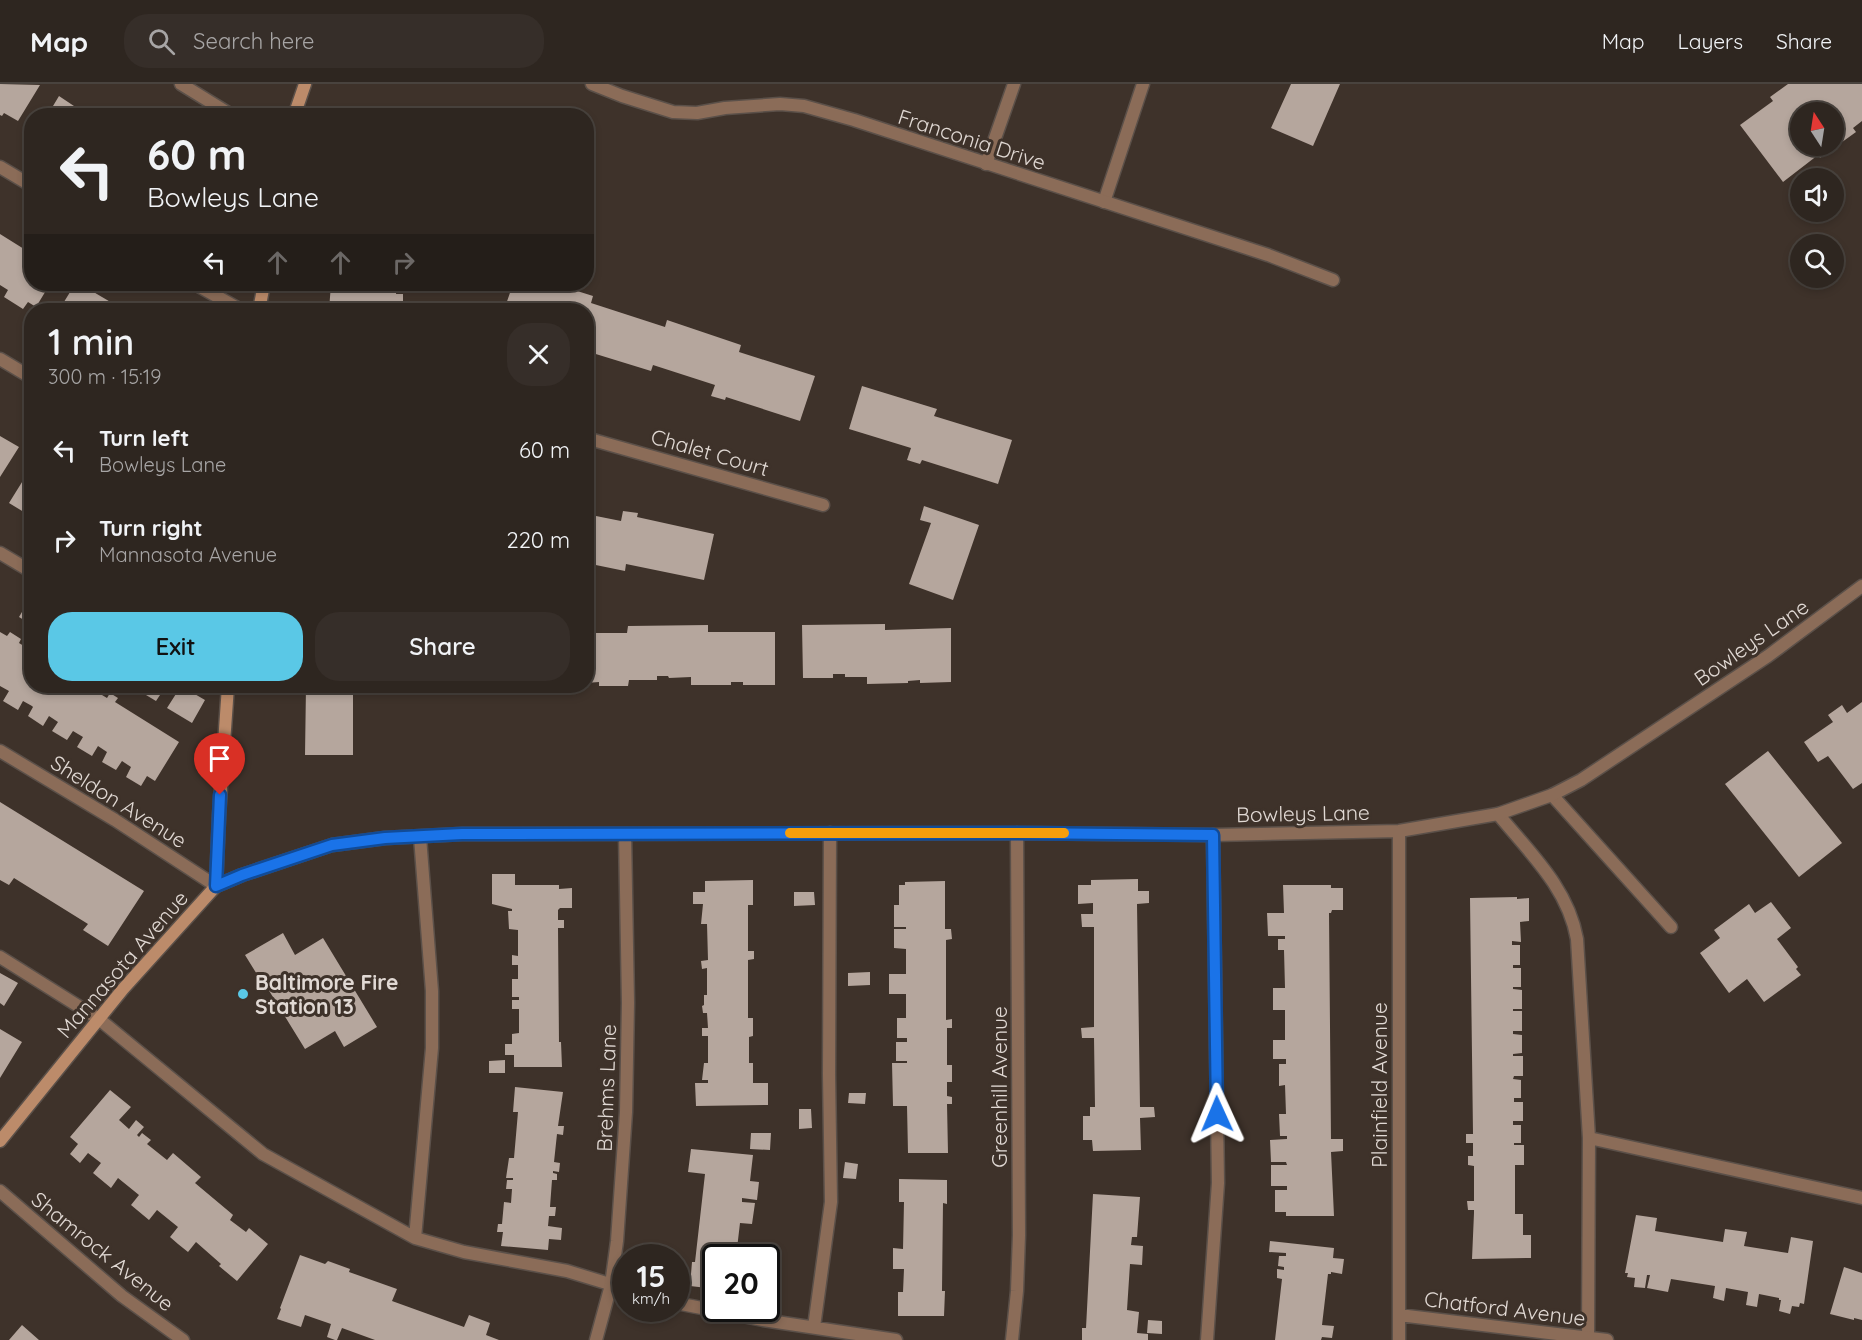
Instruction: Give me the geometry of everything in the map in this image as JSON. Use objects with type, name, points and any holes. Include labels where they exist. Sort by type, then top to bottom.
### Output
[{"type":"street","points":[[181,84],[220,108]]},
{"type":"street","points":[[297,108],[305,84]]},
{"type":"street","name":"Franconia Drive","points":[[592,84],[673,112],[697,113],[756,105],[804,106],[854,120],[1268,255],[1333,280]]},
{"type":"street","points":[[986,164],[1014,84]]},
{"type":"street","points":[[1104,202],[1143,84]]},
{"type":"street","points":[[0,167],[24,181]]},
{"type":"street","points":[[207,291],[229,303]]},
{"type":"street","points":[[0,358],[24,373]]},
{"type":"street","name":"Chalet Court","points":[[594,440],[823,505]]},
{"type":"street","points":[[0,553],[24,567]]},
{"type":"street","name":"Bowleys Lane","points":[[216,886],[332,845],[385,838],[528,832],[1213,835],[1399,831],[1498,814],[1552,795],[1581,780],[1768,656],[1862,586]]},
{"type":"street","name":"Mannasota Avenue","points":[[0,1141],[99,1019],[216,886],[224,693]]},
{"type":"street","name":"Sheldon Avenue","points":[[0,751],[115,820],[216,886]]},
{"type":"street","points":[[1552,795],[1671,927]]},
{"type":"street","points":[[1498,814],[1559,888],[1574,920],[1589,1138],[1588,1339]]},
{"type":"street","name":"Plainfield Avenue","points":[[1399,831],[1399,1340]]},
{"type":"street","points":[[814,1327],[831,1202],[830,833]]},
{"type":"street","name":"Greenhill Avenue","points":[[1012,1340],[1019,1235],[1017,833]]},
{"type":"street","name":"Brehms Lane","points":[[596,1340],[611,1285],[617,1240],[626,1112],[628,1004],[624,834]]},
{"type":"street","points":[[1208,1340],[1218,1184],[1213,835]]},
{"type":"street","points":[[415,1238],[432,1048],[432,991],[420,837]]},
{"type":"street","points":[[0,957],[99,1019],[263,1154],[415,1238],[464,1252],[567,1271],[611,1285]]},
{"type":"street","points":[[1589,1138],[1862,1198]]},
{"type":"street","name":"Shamrock Avenue","points":[[0,1191],[122,1296],[183,1340]]},
{"type":"street","points":[[690,1306],[896,1340]]},
{"type":"street","name":"Chatford Avenue","points":[[1399,1315],[1607,1340]]},
{"type":"building","points":[[0,84],[40,85],[18,121],[4,113],[0,115]]},
{"type":"building","points":[[1291,84],[1340,84],[1313,146],[1271,128]]},
{"type":"building","points":[[1788,84],[1862,84],[1862,121],[1853,128],[1856,132],[1844,141],[1844,102],[1790,102],[1790,156],[1817,156],[1801,168],[1790,168],[1790,177],[1783,182],[1740,125],[1773,101],[1770,97]]},
{"type":"building","points":[[59,96],[77,108],[52,108]]},
{"type":"building","points":[[0,234],[24,249],[24,291],[46,291],[38,303],[24,303],[23,309],[4,297],[8,290],[0,285]]},
{"type":"building","points":[[71,291],[92,291],[112,303],[63,303]]},
{"type":"building","points":[[330,291],[396,291],[396,294],[403,294],[403,303],[330,303]]},
{"type":"building","points":[[511,291],[577,291],[593,296],[591,303],[506,303]]},
{"type":"building","points":[[594,304],[665,327],[667,320],[741,345],[739,352],[815,376],[800,421],[726,397],[725,400],[711,396],[715,385],[653,365],[651,371],[594,353]]},
{"type":"building","points":[[862,386],[937,409],[934,416],[1012,440],[998,484],[922,460],[920,464],[907,460],[911,448],[849,429]]},
{"type":"building","points":[[0,436],[19,447],[0,477]]},
{"type":"building","points":[[24,479],[24,512],[9,503]]},
{"type":"building","points":[[924,506],[979,525],[953,600],[909,584],[931,523],[920,520]]},
{"type":"building","points":[[623,511],[638,513],[637,517],[714,534],[704,580],[626,564],[625,571],[594,565],[594,516],[621,521]]},
{"type":"building","points":[[24,609],[24,620],[19,617]]},
{"type":"building","points":[[885,624],[885,630],[951,628],[951,682],[920,683],[920,680],[908,681],[908,683],[867,684],[867,677],[845,677],[845,674],[833,674],[833,678],[803,678],[802,625]]},
{"type":"building","points":[[708,625],[708,632],[775,632],[775,685],[743,685],[743,682],[731,682],[731,685],[691,685],[691,677],[657,676],[657,680],[629,680],[628,686],[599,686],[599,682],[594,682],[594,633],[627,633],[628,626]]},
{"type":"building","points":[[0,632],[7,636],[10,632],[21,639],[19,643],[24,646],[24,693],[99,693],[107,698],[110,693],[118,698],[115,702],[179,742],[155,781],[147,776],[141,786],[126,777],[131,767],[122,761],[116,770],[102,762],[107,752],[98,746],[92,756],[77,747],[83,737],[73,731],[67,740],[52,731],[58,722],[49,716],[43,726],[28,716],[32,706],[23,701],[18,710],[3,701],[9,691],[0,686]]},
{"type":"building","points":[[143,693],[161,693],[156,701]]},
{"type":"building","points":[[177,693],[193,693],[205,700],[192,723],[167,708]]},
{"type":"building","points":[[306,693],[353,693],[353,755],[305,755]]},
{"type":"building","points":[[1862,702],[1862,783],[1853,789],[1828,756],[1818,762],[1804,742],[1833,722],[1828,715],[1842,705],[1847,713]]},
{"type":"building","points":[[1768,751],[1842,843],[1799,877],[1725,784]]},
{"type":"building","points":[[0,802],[144,891],[108,946],[83,930],[88,924],[14,878],[9,885],[0,880]]},
{"type":"building","points":[[492,874],[515,874],[515,885],[559,885],[559,889],[572,888],[572,908],[558,910],[558,920],[564,920],[564,928],[558,928],[559,1042],[561,1042],[562,1067],[514,1067],[514,1055],[505,1055],[505,1044],[512,1044],[512,1034],[519,1033],[519,1009],[512,1009],[512,1000],[519,1000],[519,997],[512,997],[512,979],[518,979],[518,965],[512,965],[512,955],[518,956],[518,930],[509,929],[508,911],[512,909],[492,904]]},
{"type":"building","points":[[1138,879],[1138,891],[1149,891],[1149,903],[1137,904],[1140,1107],[1154,1107],[1155,1117],[1140,1118],[1141,1150],[1093,1151],[1092,1140],[1083,1140],[1083,1116],[1090,1116],[1090,1107],[1095,1107],[1094,1038],[1082,1038],[1081,1028],[1094,1027],[1094,927],[1082,927],[1081,914],[1093,914],[1093,903],[1078,904],[1078,885],[1091,885],[1091,880]]},
{"type":"building","points":[[753,880],[753,905],[748,905],[748,951],[754,951],[754,959],[748,960],[748,1018],[753,1018],[753,1036],[749,1037],[749,1063],[753,1063],[753,1083],[768,1083],[768,1105],[696,1106],[695,1083],[708,1083],[708,1080],[702,1080],[704,1063],[708,1063],[708,1036],[702,1036],[702,1028],[708,1028],[707,1013],[703,1013],[702,1006],[704,995],[707,995],[707,968],[702,969],[701,961],[708,960],[707,924],[701,924],[703,904],[693,904],[693,892],[705,892],[705,881]]},
{"type":"building","points":[[945,881],[945,929],[951,929],[952,939],[946,940],[946,1020],[952,1019],[952,1028],[947,1028],[947,1065],[952,1065],[952,1082],[947,1082],[947,1096],[952,1097],[952,1104],[947,1104],[948,1153],[908,1153],[907,1106],[893,1106],[892,1063],[907,1063],[907,1061],[896,1061],[896,1042],[907,1042],[907,1038],[897,1038],[897,1018],[906,1018],[906,994],[889,994],[889,974],[906,974],[906,949],[894,948],[894,929],[906,929],[906,927],[894,927],[894,905],[899,905],[899,885],[905,885],[905,882]]},
{"type":"building","points":[[1283,885],[1331,885],[1331,888],[1343,888],[1343,910],[1332,910],[1329,913],[1331,1139],[1343,1139],[1343,1151],[1331,1152],[1334,1216],[1286,1216],[1286,1212],[1275,1212],[1275,1190],[1287,1190],[1287,1186],[1271,1186],[1271,1165],[1287,1165],[1286,1162],[1271,1162],[1270,1140],[1287,1139],[1287,1136],[1280,1136],[1279,1114],[1286,1114],[1285,1085],[1279,1086],[1279,1064],[1286,1064],[1286,1059],[1273,1059],[1273,1040],[1285,1040],[1285,1010],[1273,1010],[1273,988],[1285,988],[1284,950],[1278,950],[1278,939],[1285,939],[1285,936],[1268,936],[1267,913],[1284,913]]},
{"type":"building","points":[[794,892],[814,892],[815,905],[794,906]]},
{"type":"building","points":[[1517,897],[1517,899],[1529,898],[1529,921],[1520,922],[1521,942],[1512,941],[1512,945],[1520,945],[1520,965],[1513,965],[1513,968],[1521,968],[1521,987],[1513,987],[1513,989],[1522,990],[1522,1009],[1513,1009],[1513,1011],[1522,1011],[1522,1031],[1513,1031],[1513,1034],[1522,1035],[1522,1053],[1513,1054],[1513,1056],[1523,1056],[1523,1076],[1514,1076],[1513,1079],[1521,1080],[1521,1098],[1514,1098],[1514,1102],[1523,1102],[1523,1121],[1513,1121],[1513,1125],[1521,1125],[1521,1143],[1514,1143],[1514,1145],[1524,1145],[1524,1165],[1515,1165],[1515,1214],[1523,1214],[1523,1235],[1531,1235],[1531,1258],[1472,1259],[1474,1210],[1468,1210],[1467,1201],[1474,1201],[1474,1166],[1468,1165],[1468,1156],[1473,1156],[1473,1143],[1466,1143],[1466,1134],[1473,1134],[1470,898]]},
{"type":"building","points":[[1771,902],[1791,928],[1777,939],[1798,967],[1796,969],[1801,975],[1764,1002],[1747,979],[1729,993],[1700,953],[1720,938],[1714,930],[1749,904],[1755,913]]},
{"type":"building","points":[[283,933],[295,955],[323,938],[377,1027],[344,1047],[335,1031],[305,1049],[245,955]]},
{"type":"building","points":[[870,972],[870,985],[848,986],[848,973]]},
{"type":"building","points":[[0,973],[18,983],[4,1006],[0,1003]]},
{"type":"building","points":[[0,1029],[22,1042],[0,1078]]},
{"type":"building","points":[[505,1060],[505,1073],[489,1073],[489,1061]]},
{"type":"building","points":[[515,1087],[563,1092],[558,1126],[564,1126],[563,1135],[557,1134],[554,1162],[560,1163],[559,1172],[553,1171],[557,1174],[557,1180],[552,1180],[550,1207],[556,1207],[555,1216],[549,1216],[548,1226],[562,1228],[561,1240],[549,1239],[548,1250],[501,1246],[503,1232],[497,1232],[498,1224],[502,1224],[504,1202],[511,1203],[512,1189],[506,1189],[507,1180],[513,1180],[513,1178],[506,1178],[509,1158],[514,1158],[518,1112],[513,1112]]},
{"type":"building","points":[[110,1090],[131,1107],[119,1120],[129,1129],[136,1120],[144,1127],[137,1135],[139,1137],[142,1133],[151,1140],[147,1144],[167,1160],[173,1153],[201,1177],[195,1183],[233,1215],[230,1220],[246,1232],[249,1228],[268,1244],[237,1281],[196,1242],[188,1252],[170,1237],[178,1227],[157,1210],[149,1220],[131,1205],[139,1195],[118,1178],[111,1188],[93,1173],[101,1163],[88,1153],[80,1163],[70,1154],[78,1144],[70,1137]]},
{"type":"building","points":[[849,1093],[866,1093],[865,1104],[848,1103]]},
{"type":"building","points":[[799,1109],[811,1109],[812,1128],[799,1129]]},
{"type":"building","points":[[751,1133],[771,1133],[770,1150],[750,1149]]},
{"type":"building","points":[[691,1149],[753,1155],[750,1181],[759,1182],[757,1200],[742,1198],[742,1202],[755,1203],[752,1224],[740,1223],[738,1244],[702,1244],[702,1287],[690,1286],[705,1174],[688,1172]]},
{"type":"building","points":[[845,1162],[858,1164],[856,1179],[843,1178]]},
{"type":"building","points":[[899,1179],[947,1180],[947,1204],[943,1203],[944,1316],[898,1316],[898,1292],[903,1292],[904,1269],[893,1269],[893,1248],[903,1249],[904,1202],[899,1202]]},
{"type":"building","points":[[1093,1194],[1140,1197],[1137,1237],[1132,1237],[1131,1245],[1143,1246],[1142,1265],[1130,1264],[1127,1310],[1139,1312],[1137,1333],[1148,1334],[1148,1340],[1082,1340],[1082,1328],[1086,1328]]},
{"type":"building","points":[[1636,1215],[1657,1218],[1655,1231],[1723,1242],[1725,1229],[1747,1232],[1744,1246],[1788,1253],[1791,1237],[1813,1241],[1804,1304],[1800,1303],[1799,1307],[1792,1306],[1790,1314],[1779,1311],[1781,1300],[1779,1298],[1759,1294],[1757,1307],[1746,1305],[1748,1292],[1726,1288],[1724,1301],[1713,1298],[1715,1286],[1671,1279],[1668,1292],[1647,1288],[1650,1275],[1647,1275],[1645,1288],[1634,1287],[1635,1278],[1627,1277],[1628,1273],[1625,1273]]},
{"type":"building","points":[[1270,1241],[1334,1248],[1333,1258],[1344,1259],[1342,1274],[1331,1272],[1328,1274],[1322,1325],[1334,1326],[1332,1338],[1275,1340],[1282,1279],[1277,1278],[1277,1269],[1284,1270],[1284,1267],[1278,1266],[1279,1256],[1286,1256],[1286,1253],[1269,1252]]},
{"type":"building","points":[[300,1255],[325,1264],[328,1261],[350,1269],[349,1272],[397,1289],[392,1301],[464,1327],[469,1315],[490,1323],[486,1335],[499,1340],[375,1340],[342,1328],[335,1340],[327,1337],[331,1324],[305,1315],[301,1327],[277,1319]]},
{"type":"building","points":[[1844,1267],[1862,1273],[1862,1320],[1830,1314]]},
{"type":"building","points":[[1148,1320],[1162,1321],[1162,1334],[1147,1333]]},
{"type":"building","points":[[22,1325],[39,1340],[9,1340]]},
{"type":"slow traffic","points":[[790,833],[1064,833]]},
{"type":"place","name":"Baltimore Fire Station 13","points":[[243,994]]},
{"type":"route","points":[[220,795],[216,886],[332,845],[385,838],[462,834],[528,832],[1213,835],[1217,1114]]}]
